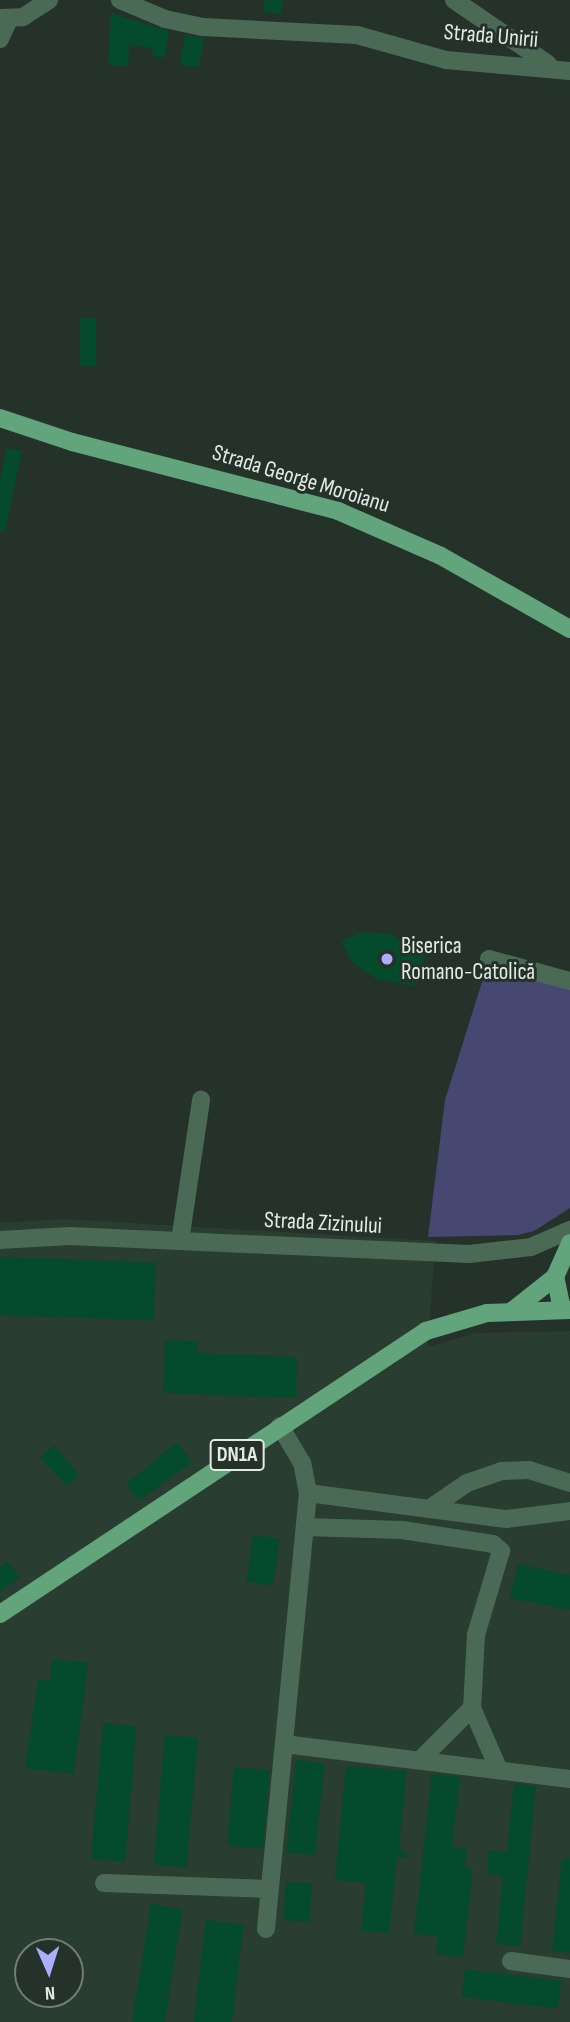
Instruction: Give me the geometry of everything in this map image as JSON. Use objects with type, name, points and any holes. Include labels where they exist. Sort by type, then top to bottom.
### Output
[{"type":"main road","name":"Strada George Moroianu","points":[[0,418],[72,442],[338,512],[441,556],[570,629]]},
{"type":"main road","points":[[512,1311],[555,1277],[570,1243]]},
{"type":"main road","points":[[555,1277],[567,1306]]},
{"type":"main road","name":"DN1A","points":[[0,1614],[426,1331],[466,1317],[567,1306]]},
{"type":"street","points":[[0,39],[5,19],[23,17],[49,0]]},
{"type":"street","name":"Strada Unirii","points":[[120,0],[164,19],[203,27],[357,35],[446,60],[551,66],[570,71]]},
{"type":"street","points":[[454,0],[551,66]]},
{"type":"street","points":[[489,959],[570,981]]},
{"type":"street","points":[[180,1241],[201,1100]]},
{"type":"street","name":"Strada Zizinului","points":[[0,1240],[70,1236],[490,1254],[531,1247],[570,1230]]},
{"type":"street","points":[[267,1929],[308,1493],[302,1463],[280,1426]]},
{"type":"street","points":[[429,1509],[467,1483],[501,1471],[529,1470],[570,1483]]},
{"type":"street","points":[[308,1493],[506,1519],[570,1511]]},
{"type":"street","points":[[305,1527],[402,1530],[493,1544],[501,1551],[476,1635],[472,1708],[499,1770]]},
{"type":"street","points":[[419,1760],[472,1708]]},
{"type":"street","points":[[284,1744],[570,1779]]},
{"type":"street","points":[[104,1883],[270,1889]]},
{"type":"street","points":[[511,1961],[570,1969]]},
{"type":"shaded area","points":[[487,966],[570,989],[570,1208],[534,1231],[518,1235],[428,1237],[445,1100]]},
{"type":"shaded area","points":[[64,1219],[435,1241],[428,1347],[475,1333],[570,1331],[570,2022],[0,2022],[0,1223]]},
{"type":"building","points":[[265,0],[282,0],[281,14],[263,12]]},
{"type":"building","points":[[111,13],[169,31],[165,58],[152,56],[153,48],[130,45],[128,66],[108,65]]},
{"type":"building","points":[[185,35],[204,38],[199,68],[180,65]]},
{"type":"building","points":[[80,318],[96,318],[96,366],[80,366]]},
{"type":"building","points":[[7,448],[22,451],[5,531],[0,531],[0,481]]},
{"type":"building","name":"Biserica Romano-Catolică","points":[[362,932],[391,934],[426,955],[416,986],[376,979],[352,962],[341,941]]},
{"type":"building","points":[[0,1257],[156,1262],[154,1320],[0,1315]]},
{"type":"building","points":[[165,1340],[198,1341],[197,1353],[297,1357],[296,1398],[163,1393]]},
{"type":"building","points":[[177,1442],[192,1462],[139,1501],[126,1484]]},
{"type":"building","points":[[54,1445],[79,1475],[67,1486],[40,1458]]},
{"type":"building","points":[[253,1535],[280,1539],[273,1585],[246,1582]]},
{"type":"building","points":[[8,1561],[20,1578],[0,1592],[0,1567]]},
{"type":"building","points":[[518,1564],[570,1575],[570,1610],[510,1598]]},
{"type":"building","points":[[52,1659],[88,1663],[74,1774],[25,1768],[38,1679],[50,1680]]},
{"type":"building","points":[[103,1723],[137,1726],[125,1861],[91,1858]]},
{"type":"building","points":[[165,1735],[198,1738],[187,1867],[154,1865]]},
{"type":"building","points":[[296,1760],[325,1763],[315,1856],[286,1852]]},
{"type":"building","points":[[346,1766],[407,1771],[399,1845],[409,1858],[397,1857],[389,1933],[361,1931],[366,1883],[335,1880]]},
{"type":"building","points":[[234,1767],[270,1770],[263,1849],[227,1846]]},
{"type":"building","points":[[432,1774],[460,1777],[452,1847],[467,1849],[465,1868],[473,1869],[463,1957],[436,1954],[438,1937],[414,1934]]},
{"type":"building","points":[[514,1784],[536,1786],[520,1946],[496,1944],[503,1876],[487,1874],[489,1850],[507,1852]]},
{"type":"building","points":[[562,1859],[570,1859],[570,1953],[552,1951]]},
{"type":"building","points":[[286,1882],[312,1884],[309,1922],[283,1920]]},
{"type":"building","points":[[151,1904],[183,1909],[165,2022],[132,2022]]},
{"type":"building","points":[[206,1920],[244,1925],[232,2022],[193,2022]]},
{"type":"building","points":[[465,1969],[561,1981],[558,2009],[462,1997]]},
{"type":"place","name":"Biserica Romano-Catolică","points":[[387,959]]}]
